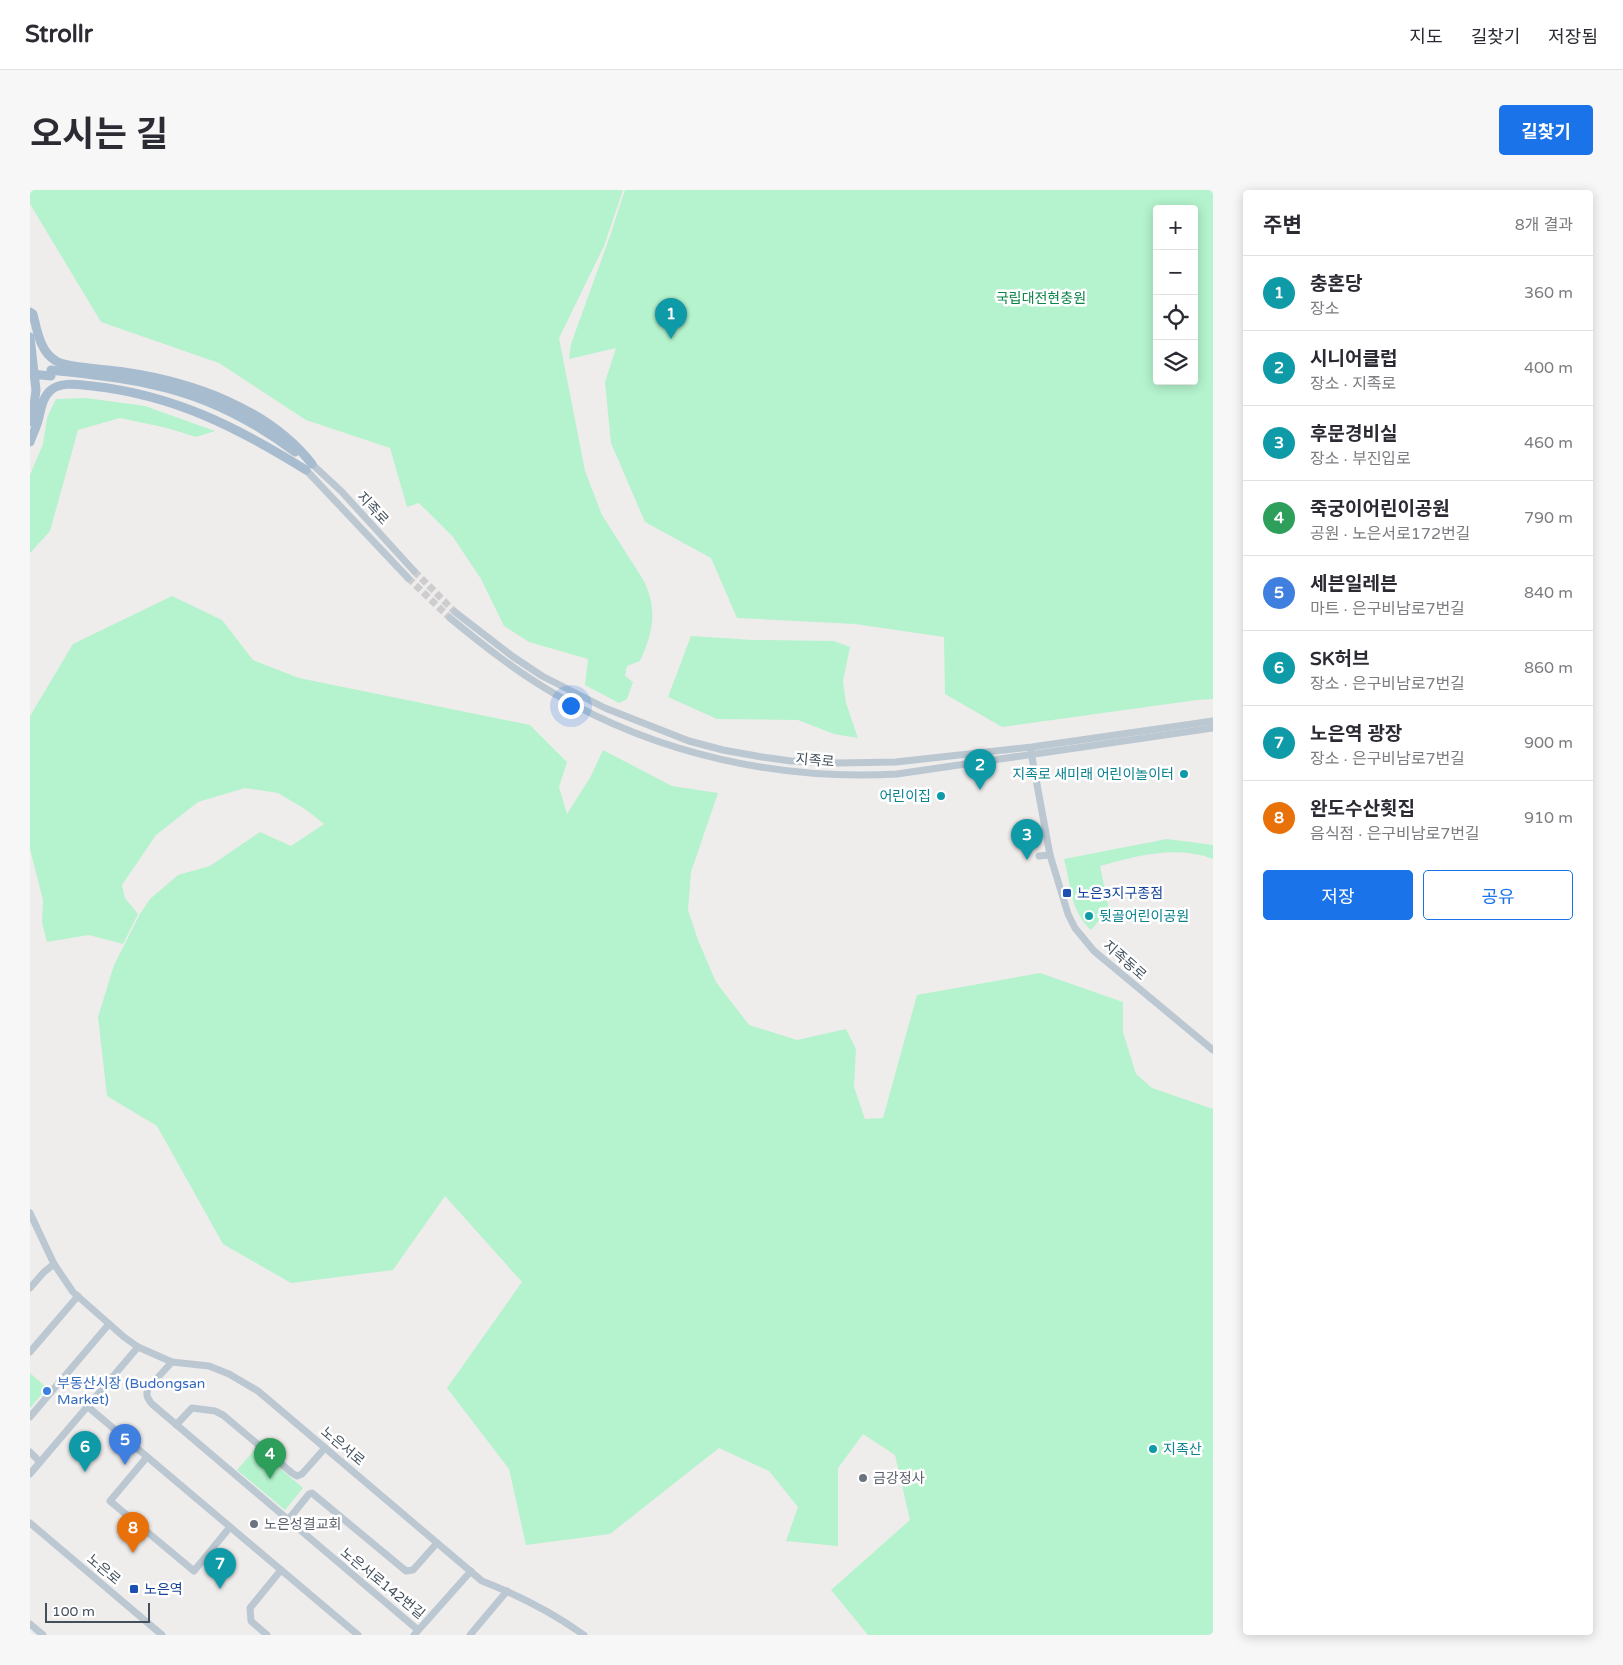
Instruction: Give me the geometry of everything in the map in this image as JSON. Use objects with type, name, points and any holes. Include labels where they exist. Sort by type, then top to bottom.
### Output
[{"type":"main road","points":[[30,312],[33,314],[46,353],[56,362],[142,374],[179,384],[218,398],[256,416],[283,434],[301,451],[309,467]]},
{"type":"main road","points":[[30,337],[36,390],[30,441]]},
{"type":"main road","points":[[30,368],[152,390],[204,407],[245,425],[309,467]]},
{"type":"main road","points":[[30,374],[51,373]]},
{"type":"main road","points":[[30,441],[38,423],[40,410],[50,391],[59,385],[75,384],[150,396],[192,410],[249,436],[309,467]]},
{"type":"street","name":"지족로","points":[[309,467],[342,492],[414,571]]},
{"type":"street","name":"지족로","points":[[309,467],[408,578]]},
{"type":"street","name":"지족로","points":[[455,612],[512,656],[574,694],[633,720],[690,741],[723,750],[762,757],[791,761],[866,763],[905,761],[1031,751],[1213,728]]},
{"type":"street","name":"지족로","points":[[450,618],[506,662],[540,685],[603,719],[646,737],[720,759],[809,774],[864,776],[945,768],[1031,751],[1213,720]]},
{"type":"street","name":"지족동로","points":[[1031,751],[1050,854],[1068,914],[1075,928],[1094,951],[1213,1050]]},
{"type":"street","points":[[1039,856],[1050,854]]},
{"type":"street","name":"노은서로","points":[[30,1213],[54,1264],[78,1296],[138,1347],[172,1362],[209,1366],[229,1374],[258,1391],[482,1581],[507,1591],[560,1618],[584,1635]]},
{"type":"street","points":[[30,1288],[54,1264]]},
{"type":"street","points":[[30,1352],[78,1296]]},
{"type":"street","points":[[30,1417],[109,1324]]},
{"type":"street","points":[[30,1474],[138,1347]]},
{"type":"street","name":"노은서로142번길","points":[[172,1362],[146,1392],[147,1398],[152,1404],[416,1633],[471,1571]]},
{"type":"street","points":[[87,1406],[358,1635]]},
{"type":"street","points":[[176,1425],[192,1408],[215,1411],[223,1415],[297,1476],[302,1474],[326,1448]]},
{"type":"street","points":[[30,1452],[40,1462]]},
{"type":"street","points":[[147,1457],[110,1502],[194,1571],[230,1527]]},
{"type":"street","points":[[288,1520],[309,1494],[312,1493],[406,1571],[412,1570],[437,1542]]},
{"type":"street","name":"노은로","points":[[30,1522],[162,1635]]},
{"type":"street","points":[[267,1635],[251,1621],[250,1608],[281,1570]]},
{"type":"street","points":[[470,1635],[507,1591]]},
{"type":"street","points":[[30,1624],[43,1635]]},
{"type":"green space","points":[[30,190],[623,190],[604,246],[559,338],[585,471],[602,515],[644,581],[651,602],[652,621],[648,640],[640,661],[627,666],[625,676],[633,682],[627,699],[619,703],[585,685],[588,659],[529,642],[504,626],[481,579],[453,537],[419,503],[407,507],[390,448],[306,420],[219,363],[101,322],[30,204]]},
{"type":"green space","name":"국립대전현충원","points":[[625,190],[1213,190],[1213,699],[1002,727],[945,694],[944,637],[855,624],[737,618],[711,558],[645,522],[611,443],[605,382],[616,348],[569,359],[571,344]]},
{"type":"green space","points":[[86,398],[145,406],[215,431],[196,437],[167,428],[120,418],[78,430],[50,531],[30,553],[30,475],[43,444],[47,418],[56,399]]},
{"type":"green space","points":[[172,596],[222,620],[253,660],[299,678],[530,725],[567,762],[559,787],[567,814],[591,776],[603,750],[672,786],[718,793],[691,872],[688,910],[698,940],[716,982],[749,1025],[797,1040],[846,1029],[856,1049],[854,1087],[865,1119],[883,1118],[917,995],[1040,973],[1123,1002],[1123,1032],[1136,1074],[1152,1088],[1213,1109],[1213,1635],[868,1635],[831,1590],[910,1520],[895,1455],[863,1434],[838,1468],[838,1546],[786,1541],[798,1507],[769,1471],[719,1448],[610,1534],[526,1545],[509,1469],[447,1388],[522,1282],[445,1196],[393,1270],[291,1283],[223,1244],[157,1126],[107,1096],[98,1017],[114,965],[140,914],[150,899],[178,875],[210,866],[260,832],[291,846],[324,824],[305,809],[278,793],[245,788],[198,802],[156,835],[122,885],[125,898],[138,914],[123,944],[89,935],[47,942],[42,923],[43,900],[30,849],[30,716],[73,644]]},
{"type":"green space","points":[[691,636],[753,640],[834,641],[850,647],[843,681],[846,703],[858,738],[834,734],[798,720],[717,719],[668,697]]},
{"type":"green space","points":[[1167,839],[1213,845],[1213,859],[1199,855],[1170,852],[1142,856],[1100,866],[1109,909],[1091,930],[1084,923],[1075,906],[1064,859]]},
{"type":"green space","points":[[30,1373],[47,1388],[30,1408]]},
{"type":"green space","points":[[256,1448],[303,1488],[285,1510],[237,1470]]},
{"type":"tunnel","points":[[414,571],[455,612]]},
{"type":"tunnel","points":[[408,578],[450,618]]},
{"type":"place","name":"충혼당","points":[[671,339]]},
{"type":"place","name":"지족로 새미래 어린이놀이터","points":[[1184,774]]},
{"type":"place","name":"시니어클럽","points":[[980,790]]},
{"type":"place","name":"어린이집","points":[[941,796]]},
{"type":"place","name":"후문경비실","points":[[1027,860]]},
{"type":"place","name":"노은3지구종점","points":[[1067,893]]},
{"type":"place","name":"뒷골어린이공원","points":[[1089,916]]},
{"type":"place","name":"부동산시장 (Budongsan Market)","points":[[47,1391]]},
{"type":"place","name":"지족산","points":[[1153,1449]]},
{"type":"place","name":"세븐일레븐","points":[[125,1465]]},
{"type":"place","name":"SK허브","points":[[85,1472]]},
{"type":"place","name":"금강정사","points":[[863,1478]]},
{"type":"place","name":"죽궁이어린이공원","points":[[270,1479]]},
{"type":"place","name":"노은성결교회","points":[[254,1524]]},
{"type":"place","name":"완도수산횟집","points":[[133,1553]]},
{"type":"place","name":"노은역","points":[[134,1589]]},
{"type":"place","name":"노은역 광장","points":[[220,1589]]}]
